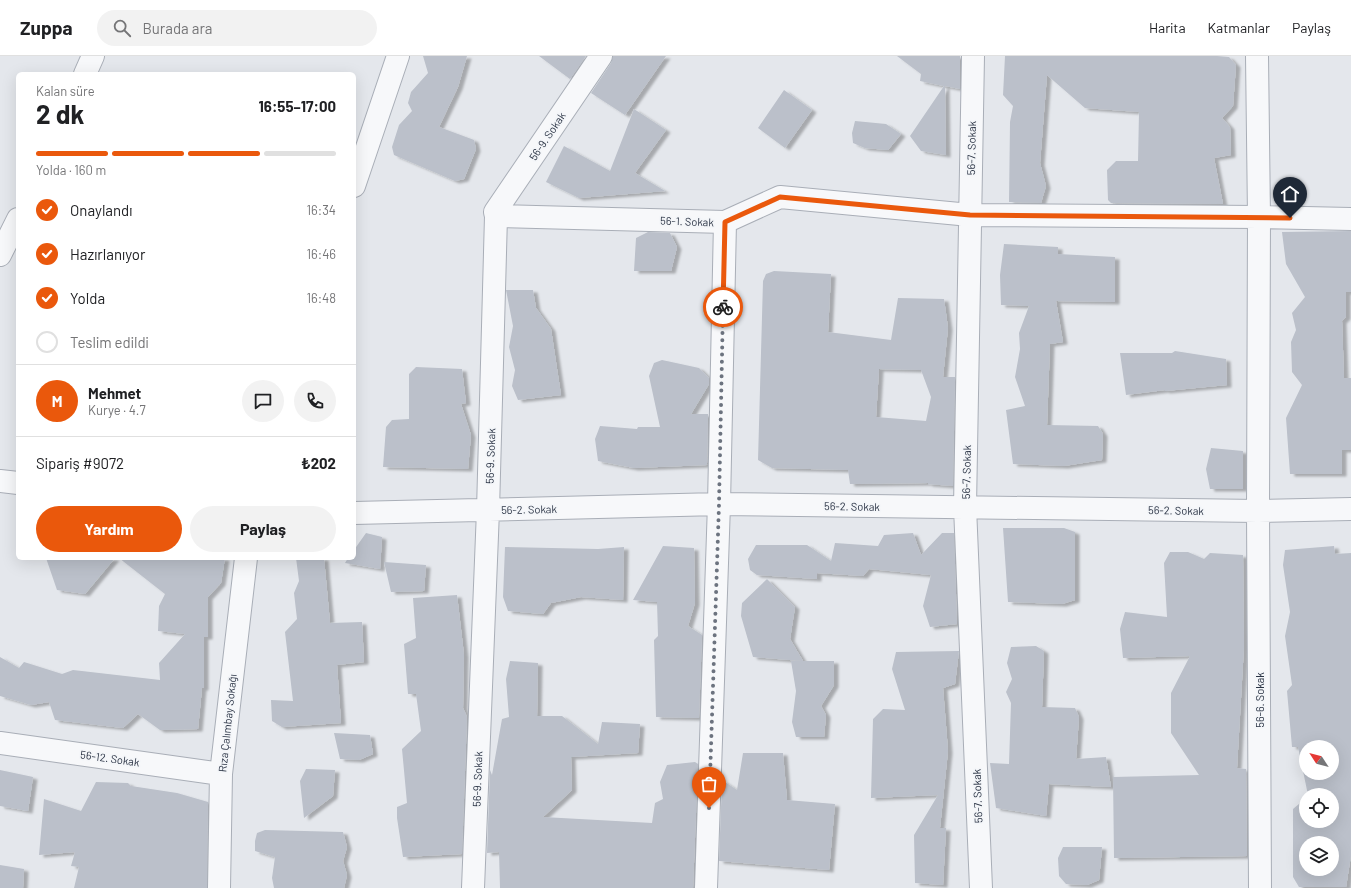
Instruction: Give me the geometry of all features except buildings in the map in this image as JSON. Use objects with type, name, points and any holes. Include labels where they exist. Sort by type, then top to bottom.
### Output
[{"type":"street","points":[[86,72],[93,56]]},
{"type":"street","points":[[356,180],[398,56]]},
{"type":"street","name":"56-9. Sokak","points":[[473,888],[488,510],[495,212],[601,56]]},
{"type":"street","name":"56-7. Sokak","points":[[973,56],[965,508],[981,888]]},
{"type":"street","name":"56-6. Sokak","points":[[1257,56],[1259,217],[1258,511],[1260,888]]},
{"type":"street","name":"56-1. Sokak","points":[[496,216],[725,222],[780,197],[970,215],[1351,219]]},
{"type":"street","points":[[706,888],[719,504],[725,222]]},
{"type":"street","points":[[0,256],[16,223]]},
{"type":"street","points":[[0,481],[16,483]]},
{"type":"street","name":"56-2. Sokak","points":[[356,513],[719,504],[1258,511],[1351,509]]},
{"type":"street","name":"Rıza Çalımbay Sokağı","points":[[219,888],[221,774],[246,560]]},
{"type":"street","name":"56-12. Sokak","points":[[0,742],[221,774]]},
{"type":"way so far","points":[[709,808],[719,504],[723,307]]},
{"type":"route","points":[[723,307],[725,222],[780,197],[970,215],[1290,218]]}]
